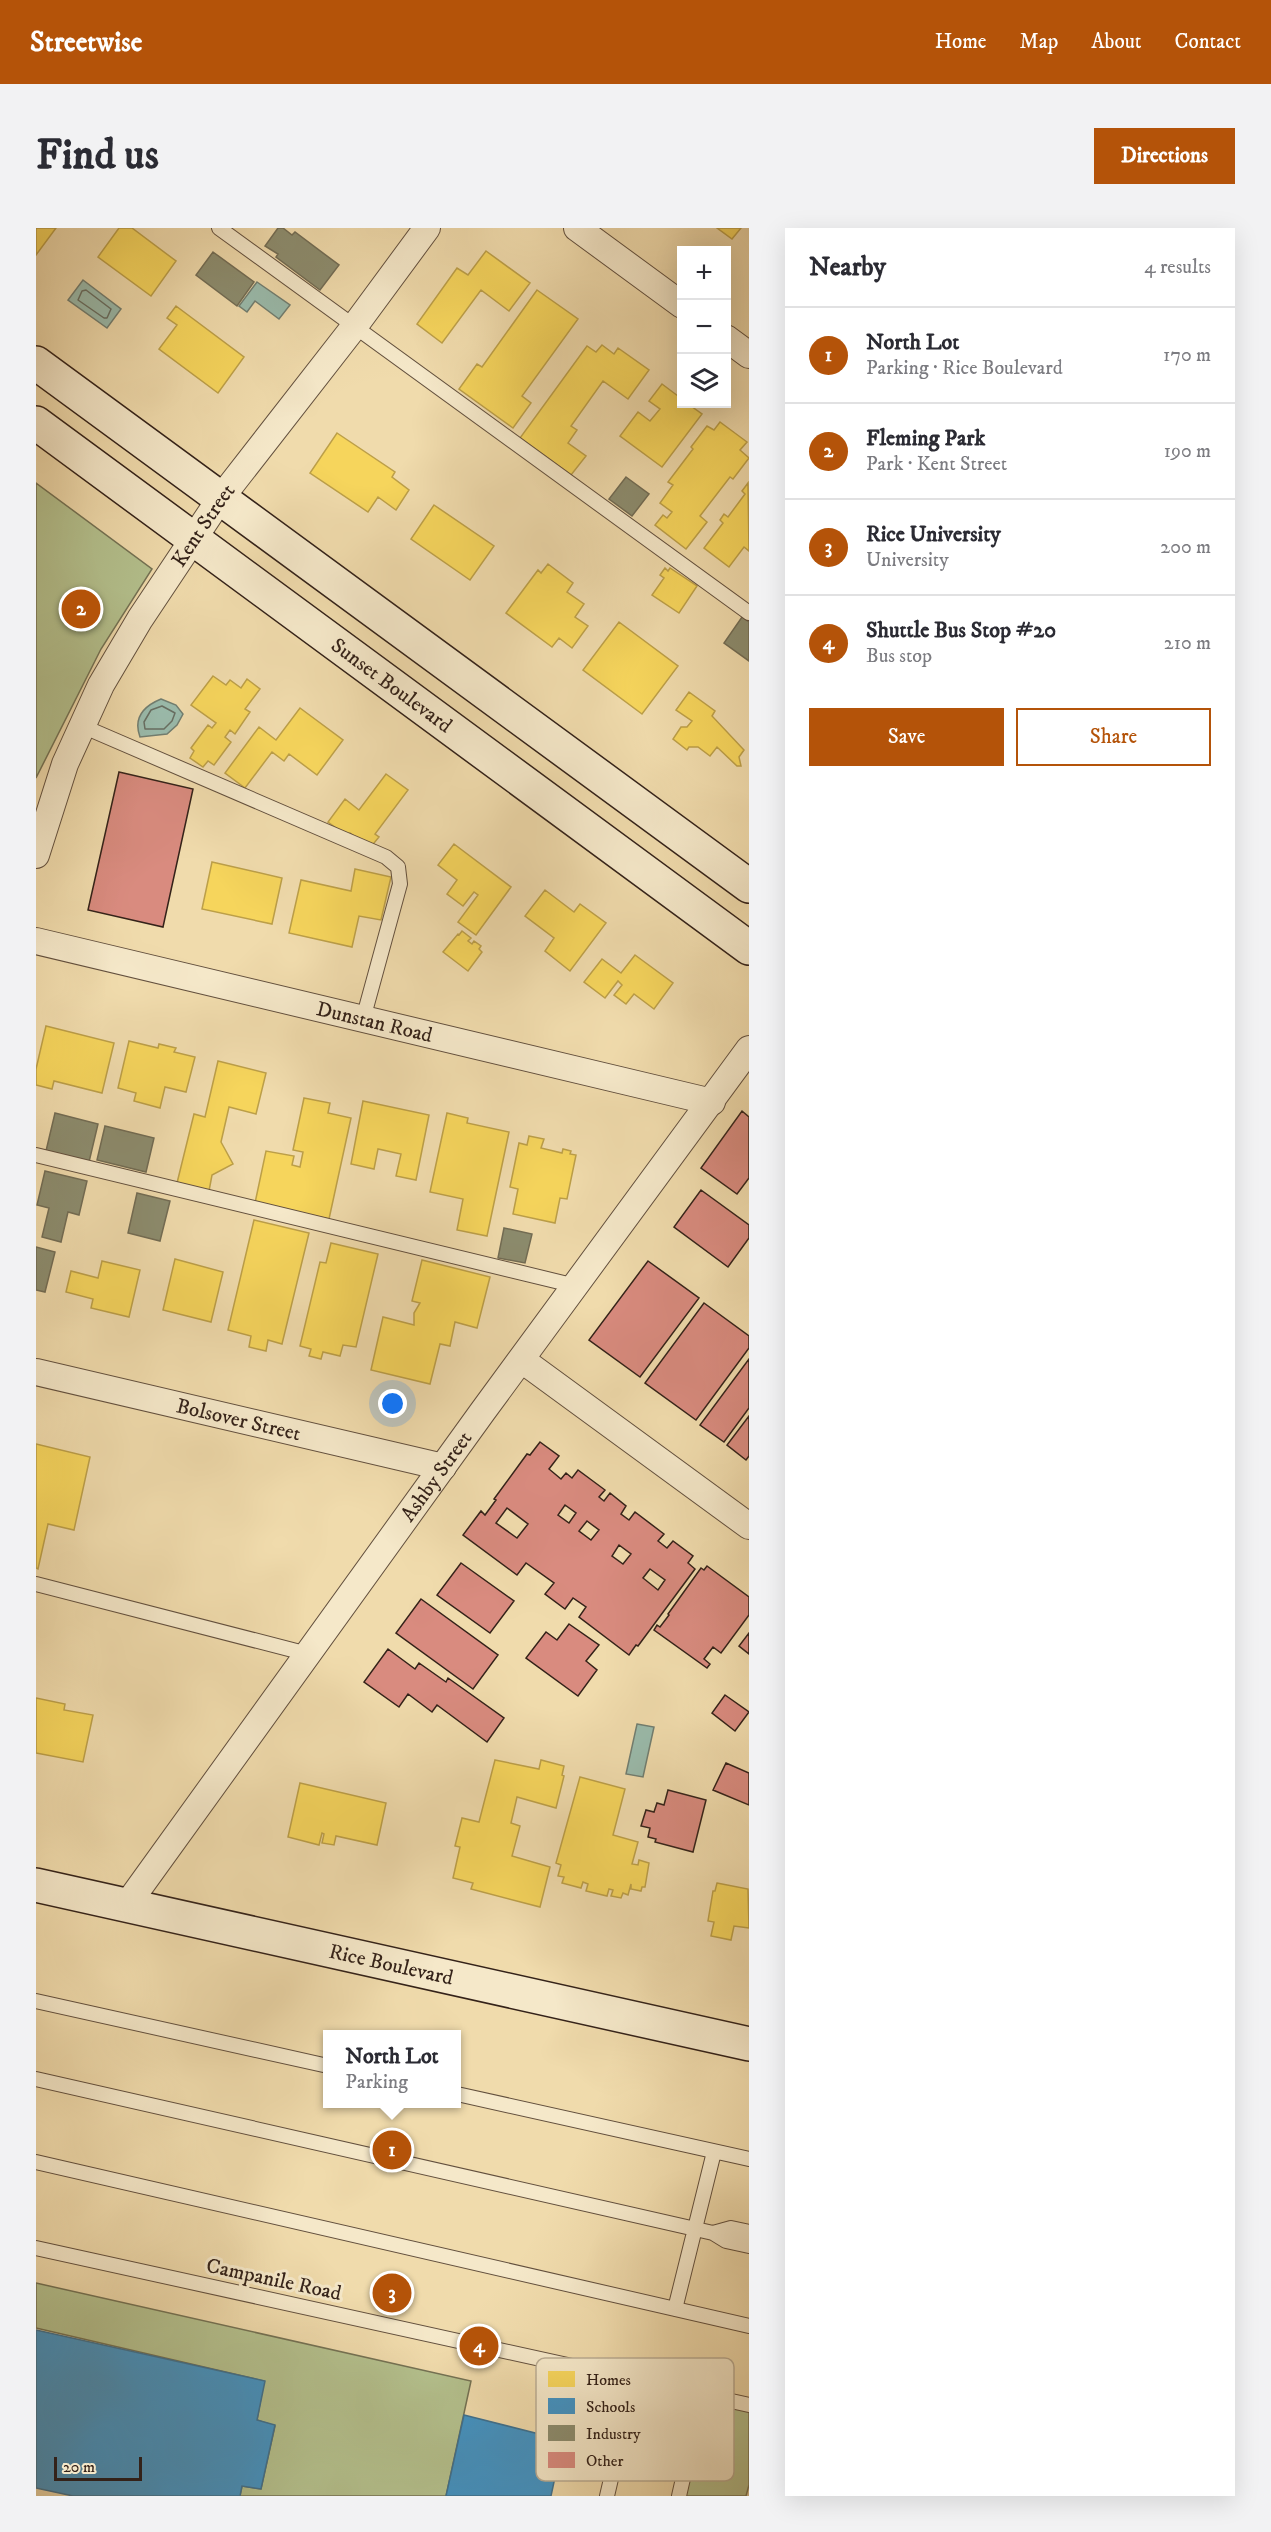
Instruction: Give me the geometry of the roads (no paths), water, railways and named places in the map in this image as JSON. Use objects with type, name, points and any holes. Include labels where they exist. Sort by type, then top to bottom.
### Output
[{"type":"street","name":"Kent Street","points":[[36,855],[65,764],[101,685],[140,619],[220,499],[354,327],[427,228]]},
{"type":"street","points":[[577,228],[677,302]]},
{"type":"street","points":[[731,342],[749,355]]},
{"type":"street","points":[[36,363],[749,886]]},
{"type":"street","name":"Sunset Boulevard","points":[[36,423],[749,948]]},
{"type":"street","name":"Dunstan Road","points":[[36,941],[712,1102]]},
{"type":"street","name":"Ashby Street","points":[[126,1906],[749,1049]]},
{"type":"street","points":[[522,1360],[749,1526]]},
{"type":"street","name":"Bolsover Street","points":[[36,1372],[443,1467]]},
{"type":"street","name":"Rice Boulevard","points":[[36,1885],[749,2044]]},
{"type":"lane","points":[[219,228],[749,613]]},
{"type":"lane","points":[[82,726],[387,857],[398,867],[400,884],[363,1019]]},
{"type":"lane","points":[[36,1155],[576,1286]]},
{"type":"lane","points":[[36,1584],[308,1653]]},
{"type":"lane","points":[[36,2001],[323,2065]]},
{"type":"lane","points":[[36,2079],[713,2233],[726,2241],[749,2246]]},
{"type":"lane","points":[[461,2095],[749,2160]]},
{"type":"lane","points":[[675,2308],[714,2152]]},
{"type":"lane","points":[[36,2162],[749,2326]]},
{"type":"lane","points":[[713,2233],[731,2228],[749,2232]]},
{"type":"lane","name":"Campanile Road","points":[[36,2248],[536,2358]]},
{"type":"lane","name":"Campanile Road","points":[[734,2402],[749,2405]]},
{"type":"lane","points":[[607,2496],[610,2481]]},
{"type":"lane","points":[[679,2496],[682,2481]]},
{"type":"water","points":[[83,280],[121,309],[107,328],[68,300]]},
{"type":"water","points":[[257,282],[290,305],[279,319],[255,301],[247,312],[239,306]]},
{"type":"water","points":[[161,699],[176,705],[183,714],[177,725],[167,734],[140,737],[139,718],[145,709]]},
{"type":"water","points":[[637,1724],[654,1727],[643,1777],[626,1774]]},
{"type":"place","name":"Fleming Park","points":[[81,609]]},
{"type":"place","name":"North Lot","points":[[392,2150]]},
{"type":"place","name":"Rice University","points":[[392,2293]]},
{"type":"place","name":"Shuttle Bus Stop #20","points":[[479,2346]]}]
